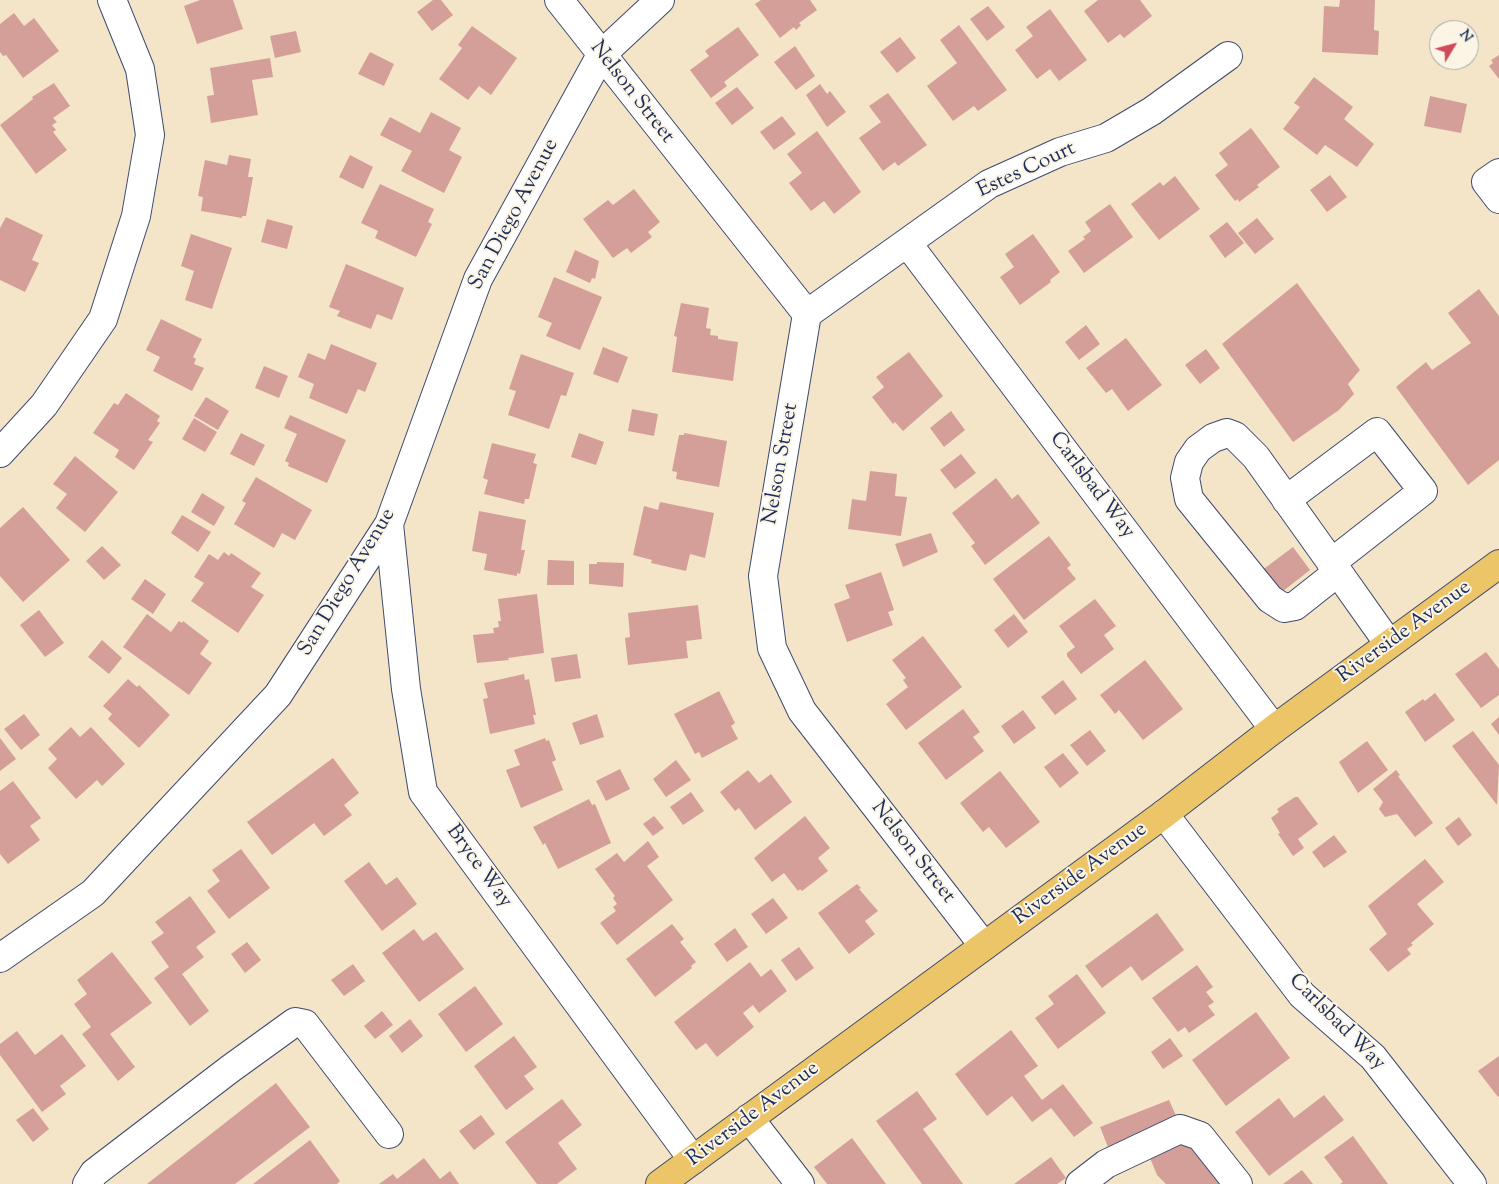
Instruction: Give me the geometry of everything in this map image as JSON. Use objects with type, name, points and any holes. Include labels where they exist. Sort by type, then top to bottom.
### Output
[{"type":"main road","name":"Riverside Avenue","points":[[660,1184],[1164,814],[1274,729],[1499,564]]},
{"type":"street","points":[[0,453],[44,405],[103,318],[136,216],[150,135],[140,69],[112,0]]},
{"type":"street","name":"Nelson Street","points":[[559,0],[807,314],[763,576],[772,648],[802,711],[984,946]]},
{"type":"street","name":"San Diego Avenue","points":[[0,958],[93,893],[278,696],[389,524],[478,279],[601,55],[660,0]]},
{"type":"street","name":"Estes Court","points":[[807,314],[908,244],[988,184],[1060,152],[1106,138],[1152,111],[1228,56]]},
{"type":"street","points":[[1499,173],[1486,182],[1499,199]]},
{"type":"street","name":"Carlsbad Way","points":[[908,244],[1274,729]]},
{"type":"street","points":[[1286,500],[1377,432],[1423,491],[1335,568],[1295,606],[1284,608],[1270,599],[1189,499],[1185,478],[1189,462],[1198,449],[1213,438],[1227,433],[1235,436],[1256,457],[1286,500],[1335,568],[1389,644]]},
{"type":"street","name":"Bryce Way","points":[[389,524],[406,689],[423,792],[693,1160]]},
{"type":"street","name":"Carlsbad Way","points":[[1164,814],[1302,995],[1373,1057],[1472,1184]]},
{"type":"street","points":[[87,1184],[102,1168],[295,1022],[305,1024],[389,1134]]},
{"type":"street","points":[[749,1118],[800,1184]]},
{"type":"street","points":[[1080,1184],[1106,1164],[1180,1129],[1200,1136],[1238,1184]]},
{"type":"building","points":[[200,0],[233,0],[243,29],[197,44],[184,6]]},
{"type":"building","points":[[433,0],[441,0],[453,15],[432,31],[417,12]]},
{"type":"building","points":[[761,0],[810,0],[817,10],[799,23],[801,25],[796,30],[794,27],[780,38],[755,4]]},
{"type":"building","points":[[1098,0],[1140,0],[1152,16],[1124,38],[1120,34],[1108,43],[1084,11]]},
{"type":"building","points":[[1340,0],[1375,0],[1374,30],[1379,31],[1378,55],[1322,52],[1324,6],[1339,7]]},
{"type":"building","points":[[988,6],[1005,27],[987,41],[970,19]]},
{"type":"building","points":[[1050,9],[1087,60],[1059,81],[1050,69],[1037,79],[1015,50],[1033,36],[1026,27]]},
{"type":"building","points":[[14,13],[24,26],[34,18],[59,51],[23,78],[6,55],[3,56],[0,52],[0,24]]},
{"type":"building","points":[[959,25],[1007,90],[978,111],[974,106],[953,121],[927,86],[957,63],[940,40]]},
{"type":"building","points":[[472,26],[517,58],[491,95],[479,86],[468,100],[439,79],[462,48],[458,45]]},
{"type":"building","points":[[738,27],[759,55],[724,82],[727,86],[711,98],[690,70],[709,56],[705,51]]},
{"type":"building","points":[[296,31],[301,52],[275,58],[270,36]]},
{"type":"building","points":[[900,37],[916,58],[897,73],[880,52]]},
{"type":"building","points":[[795,46],[815,76],[796,90],[774,62]]},
{"type":"building","points":[[370,52],[394,64],[384,86],[358,74]]},
{"type":"building","points":[[1499,55],[1499,79],[1489,66],[1493,63],[1491,60]]},
{"type":"building","points":[[270,58],[273,77],[252,80],[258,115],[211,123],[207,96],[214,95],[210,68]]},
{"type":"building","points":[[1314,77],[1353,107],[1344,119],[1374,144],[1357,167],[1325,145],[1317,155],[1283,129],[1300,107],[1294,103]]},
{"type":"building","points":[[54,83],[70,106],[53,118],[57,122],[52,125],[56,130],[53,132],[67,150],[36,174],[0,125],[33,99],[32,97]]},
{"type":"building","points":[[820,84],[827,94],[830,91],[846,112],[827,127],[806,95]]},
{"type":"building","points":[[737,87],[754,108],[732,125],[715,103]]},
{"type":"building","points":[[888,93],[927,145],[898,166],[895,162],[883,171],[859,138],[881,122],[869,106]]},
{"type":"building","points":[[1430,96],[1467,104],[1461,133],[1424,126]]},
{"type":"building","points":[[431,112],[461,128],[449,150],[462,157],[444,193],[401,171],[412,151],[380,135],[390,117],[420,133]]},
{"type":"building","points":[[782,116],[796,134],[774,150],[760,132]]},
{"type":"building","points":[[1251,128],[1280,167],[1257,185],[1259,187],[1239,202],[1238,199],[1235,201],[1215,175],[1228,165],[1219,153]]},
{"type":"building","points":[[817,131],[861,192],[834,214],[824,201],[811,211],[789,183],[802,173],[787,154]]},
{"type":"building","points":[[229,155],[251,159],[248,177],[253,177],[246,216],[242,216],[242,218],[201,211],[203,197],[198,196],[205,160],[227,165]]},
{"type":"building","points":[[350,155],[373,167],[363,189],[339,177]]},
{"type":"building","points":[[1330,175],[1347,197],[1327,212],[1310,190]]},
{"type":"building","points":[[1175,176],[1200,209],[1159,240],[1131,204],[1160,182],[1163,186]]},
{"type":"building","points":[[380,184],[434,209],[428,222],[432,224],[416,257],[375,238],[378,231],[361,223]]},
{"type":"building","points":[[634,189],[660,222],[648,232],[652,237],[631,253],[627,248],[613,258],[583,219],[608,200],[613,205]]},
{"type":"building","points":[[1110,204],[1133,237],[1084,273],[1068,251],[1085,239],[1083,237],[1091,231],[1085,222]]},
{"type":"building","points":[[6,217],[43,235],[32,260],[39,263],[25,292],[0,280],[0,228]]},
{"type":"building","points":[[1257,218],[1274,239],[1255,254],[1238,233]]},
{"type":"building","points":[[267,219],[293,226],[287,249],[261,242]]},
{"type":"building","points":[[1227,222],[1244,243],[1225,258],[1209,236]]},
{"type":"building","points":[[191,234],[232,248],[212,309],[185,300],[194,271],[181,266]]},
{"type":"building","points":[[1033,234],[1060,272],[1050,280],[1051,282],[1020,305],[1000,277],[1014,267],[1005,254]]},
{"type":"building","points":[[575,250],[599,261],[595,279],[592,278],[590,283],[566,272]]},
{"type":"building","points":[[346,264],[404,288],[392,320],[377,314],[371,329],[337,316],[340,311],[329,307]]},
{"type":"building","points":[[554,277],[602,297],[580,350],[546,336],[552,323],[538,317]]},
{"type":"building","points":[[1297,283],[1360,370],[1348,384],[1354,394],[1339,410],[1293,442],[1222,344]]},
{"type":"building","points":[[1479,289],[1499,316],[1499,460],[1468,485],[1396,387],[1426,362],[1432,370],[1471,343],[1448,313]]},
{"type":"building","points":[[681,303],[709,308],[706,328],[711,329],[710,335],[718,336],[718,339],[738,342],[733,381],[672,372],[677,337],[674,336]]},
{"type":"building","points":[[161,319],[202,339],[193,357],[196,359],[194,364],[204,368],[192,391],[153,371],[160,357],[146,350]]},
{"type":"building","points":[[1086,325],[1100,344],[1079,360],[1065,342]]},
{"type":"building","points":[[1126,338],[1162,385],[1128,411],[1112,389],[1106,393],[1086,368]]},
{"type":"building","points":[[331,344],[377,363],[365,392],[358,389],[347,414],[309,398],[314,384],[298,377],[308,353],[325,360]]},
{"type":"building","points":[[603,347],[628,357],[618,383],[593,374]]},
{"type":"building","points":[[1206,349],[1220,368],[1200,384],[1185,365]]},
{"type":"building","points":[[909,352],[943,396],[903,431],[895,422],[893,424],[872,397],[884,387],[876,377]]},
{"type":"building","points":[[521,354],[574,373],[566,396],[561,395],[549,429],[508,415],[516,391],[509,389]]},
{"type":"building","points":[[264,366],[288,376],[279,398],[255,388]]},
{"type":"building","points":[[126,393],[160,416],[157,421],[160,423],[148,440],[153,442],[134,470],[115,457],[119,450],[93,433],[114,403],[118,405]]},
{"type":"building","points":[[206,397],[229,411],[218,430],[194,416]]},
{"type":"building","points":[[632,409],[658,414],[654,436],[628,431]]},
{"type":"building","points":[[951,411],[965,430],[944,447],[930,428]]},
{"type":"building","points":[[290,415],[346,440],[327,483],[288,466],[289,463],[285,461],[297,434],[284,428]]},
{"type":"building","points":[[194,418],[217,432],[205,452],[182,439]]},
{"type":"building","points":[[241,433],[265,445],[254,466],[230,454]]},
{"type":"building","points":[[579,433],[604,442],[596,465],[571,457]]},
{"type":"building","points":[[684,433],[727,441],[719,487],[676,479],[677,472],[672,471],[679,435],[684,435]]},
{"type":"building","points":[[492,443],[536,454],[533,463],[537,464],[529,499],[525,499],[524,504],[484,494],[488,480],[483,478]]},
{"type":"building","points":[[961,454],[976,473],[955,489],[940,470]]},
{"type":"building","points":[[75,456],[118,492],[85,532],[56,508],[67,494],[53,484]]},
{"type":"building","points":[[870,471],[897,474],[895,496],[907,497],[901,536],[848,529],[852,499],[866,501]]},
{"type":"building","points":[[256,477],[312,510],[295,540],[282,533],[274,548],[234,524],[246,503],[242,501]]},
{"type":"building","points":[[996,478],[1012,499],[1018,494],[1040,523],[985,565],[971,546],[975,543],[952,513]]},
{"type":"building","points":[[202,493],[225,507],[214,526],[191,512]]},
{"type":"building","points":[[660,502],[714,513],[705,558],[690,554],[686,571],[651,563],[652,560],[633,555],[644,506],[658,510]]},
{"type":"building","points":[[23,507],[70,560],[23,602],[0,576],[0,528]]},
{"type":"building","points":[[479,511],[526,520],[521,550],[525,550],[520,574],[517,573],[517,576],[484,570],[487,554],[472,551]]},
{"type":"building","points":[[182,515],[211,532],[198,552],[171,533]]},
{"type":"building","points":[[931,533],[938,552],[903,567],[895,544]]},
{"type":"building","points":[[1049,536],[1071,565],[1067,568],[1076,579],[1024,620],[993,579]]},
{"type":"building","points":[[102,546],[121,565],[104,580],[86,561]]},
{"type":"building","points":[[1293,547],[1310,570],[1278,595],[1261,571]]},
{"type":"building","points":[[224,552],[229,556],[231,553],[261,573],[251,587],[264,595],[238,633],[191,601],[204,583],[194,577],[209,554],[218,560]]},
{"type":"building","points":[[548,560],[574,561],[574,585],[547,585]]},
{"type":"building","points":[[597,562],[624,563],[623,587],[589,584],[589,564],[597,564]]},
{"type":"building","points":[[881,572],[894,610],[888,612],[893,625],[847,642],[834,604],[850,598],[845,585]]},
{"type":"building","points":[[145,579],[166,594],[153,614],[131,599]]},
{"type":"building","points":[[537,594],[544,653],[508,658],[509,660],[477,663],[473,635],[494,633],[493,628],[499,627],[498,621],[501,621],[498,599]]},
{"type":"building","points":[[1095,599],[1116,626],[1104,635],[1114,649],[1081,674],[1067,656],[1067,653],[1075,647],[1059,626]]},
{"type":"building","points":[[698,605],[702,639],[686,641],[688,658],[628,665],[625,638],[630,637],[628,613]]},
{"type":"building","points":[[39,610],[64,643],[45,657],[20,625]]},
{"type":"building","points":[[147,614],[171,632],[179,621],[182,623],[183,621],[209,641],[200,654],[212,663],[189,695],[123,647]]},
{"type":"building","points":[[1014,614],[1028,632],[1008,648],[994,630]]},
{"type":"building","points":[[923,636],[962,687],[906,730],[886,704],[908,687],[903,680],[906,678],[892,660]]},
{"type":"building","points":[[102,640],[122,658],[109,674],[88,657]]},
{"type":"building","points":[[1486,652],[1499,669],[1499,695],[1481,708],[1455,674]]},
{"type":"building","points":[[577,654],[581,678],[555,682],[551,658]]},
{"type":"building","points":[[1145,660],[1183,709],[1143,740],[1119,710],[1115,714],[1100,695]]},
{"type":"building","points":[[524,674],[525,680],[529,679],[536,715],[533,715],[535,724],[490,734],[483,699],[488,698],[484,683]]},
{"type":"building","points":[[128,679],[137,687],[139,685],[170,715],[139,748],[108,719],[112,714],[103,706]]},
{"type":"building","points":[[1063,680],[1077,699],[1055,715],[1041,697]]},
{"type":"building","points":[[719,691],[735,723],[731,726],[738,739],[702,758],[699,752],[695,754],[674,714]]},
{"type":"building","points":[[1435,693],[1455,720],[1425,742],[1405,712]]},
{"type":"building","points":[[963,709],[980,732],[973,737],[984,751],[946,780],[918,743]]},
{"type":"building","points":[[1023,710],[1036,728],[1014,744],[1001,726]]},
{"type":"building","points":[[24,714],[40,735],[21,750],[4,729]]},
{"type":"building","points":[[597,714],[604,737],[580,745],[572,723]]},
{"type":"building","points":[[1499,717],[1499,735],[1491,724]]},
{"type":"building","points":[[71,727],[80,737],[91,727],[125,764],[102,786],[97,780],[76,799],[48,768],[57,759],[48,749]]},
{"type":"building","points":[[1090,730],[1106,751],[1087,766],[1070,745]]},
{"type":"building","points":[[1473,731],[1499,765],[1497,805],[1452,746]]},
{"type":"building","points":[[0,738],[16,759],[0,771]]},
{"type":"building","points":[[545,738],[546,741],[549,740],[556,760],[552,762],[563,790],[521,808],[506,770],[520,765],[514,750]]},
{"type":"building","points":[[1367,741],[1388,770],[1358,793],[1339,762]]},
{"type":"building","points":[[1063,753],[1079,773],[1060,788],[1044,767]]},
{"type":"building","points":[[333,758],[359,793],[344,805],[352,815],[324,836],[314,823],[272,855],[247,822]]},
{"type":"building","points":[[676,760],[691,780],[666,797],[653,779]]},
{"type":"building","points":[[620,769],[630,789],[606,801],[596,781]]},
{"type":"building","points":[[748,770],[759,783],[771,774],[792,802],[755,830],[739,808],[735,811],[720,792]]},
{"type":"building","points":[[1396,770],[1400,775],[1398,776],[1433,823],[1415,837],[1397,814],[1385,817],[1379,809],[1383,802],[1373,789]]},
{"type":"building","points":[[1000,771],[1040,822],[1006,848],[989,827],[983,832],[960,803]]},
{"type":"building","points":[[13,781],[41,818],[30,826],[40,840],[8,864],[0,854],[0,791]]},
{"type":"building","points":[[691,792],[704,811],[683,825],[670,807]]},
{"type":"building","points":[[1298,797],[1318,824],[1298,839],[1304,848],[1293,856],[1278,834],[1280,833],[1271,818],[1279,812],[1277,809]]},
{"type":"building","points":[[589,799],[592,805],[595,804],[611,843],[558,869],[545,843],[543,845],[533,827]]},
{"type":"building","points":[[654,816],[664,828],[653,836],[643,824]]},
{"type":"building","points":[[805,816],[830,848],[818,858],[828,871],[802,891],[800,889],[798,891],[784,873],[772,882],[754,858]]},
{"type":"building","points":[[1459,817],[1472,835],[1458,846],[1445,828]]},
{"type":"building","points":[[1334,835],[1347,852],[1324,868],[1312,852]]},
{"type":"building","points":[[648,841],[659,857],[647,866],[673,900],[617,945],[600,923],[616,911],[613,907],[617,904],[613,898],[615,896],[595,869],[617,853],[624,862]]},
{"type":"building","points":[[241,849],[270,888],[229,919],[207,891],[220,881],[212,870]]},
{"type":"building","points":[[1425,859],[1444,882],[1417,904],[1434,924],[1411,943],[1413,945],[1407,949],[1411,954],[1388,972],[1369,949],[1387,934],[1368,906]]},
{"type":"building","points":[[369,862],[386,885],[397,877],[417,904],[382,931],[344,881]]},
{"type":"building","points":[[857,884],[878,911],[865,921],[875,934],[849,954],[818,913]]},
{"type":"building","points":[[190,896],[216,932],[196,947],[204,957],[182,974],[209,1011],[190,1026],[154,978],[169,967],[151,942],[164,933],[155,922]]},
{"type":"building","points":[[773,898],[788,918],[766,934],[751,914]]},
{"type":"building","points":[[1157,913],[1184,950],[1142,981],[1131,966],[1102,988],[1085,966]]},
{"type":"building","points":[[672,924],[684,939],[680,942],[696,962],[691,966],[692,968],[655,997],[626,959]]},
{"type":"building","points":[[735,928],[748,947],[727,962],[714,944]]},
{"type":"building","points":[[414,929],[423,941],[436,932],[464,969],[419,1002],[382,953]]},
{"type":"building","points":[[247,942],[261,960],[245,973],[231,954]]},
{"type":"building","points":[[799,947],[814,968],[796,981],[781,960]]},
{"type":"building","points":[[112,952],[152,1003],[110,1034],[135,1067],[118,1081],[82,1034],[91,1027],[74,1004],[87,994],[77,980]]},
{"type":"building","points":[[750,962],[761,977],[771,969],[787,991],[759,1013],[753,1005],[743,1013],[754,1027],[717,1057],[706,1043],[696,1050],[674,1022]]},
{"type":"building","points":[[353,964],[365,981],[344,996],[331,980]]},
{"type":"building","points":[[1197,965],[1213,987],[1206,992],[1214,1002],[1208,1006],[1215,1015],[1189,1033],[1185,1027],[1178,1032],[1152,998]]},
{"type":"building","points":[[1077,974],[1106,1013],[1058,1049],[1035,1018],[1054,1004],[1048,996]]},
{"type":"building","points":[[475,986],[503,1024],[466,1052],[438,1014]]},
{"type":"building","points":[[382,1011],[393,1025],[375,1039],[364,1026]]},
{"type":"building","points":[[1256,1012],[1290,1058],[1226,1106],[1192,1060]]},
{"type":"building","points":[[410,1019],[423,1036],[402,1053],[389,1036]]},
{"type":"building","points":[[1011,1030],[1038,1066],[1024,1076],[1042,1100],[1063,1084],[1093,1123],[1074,1137],[1051,1108],[1032,1122],[1012,1096],[987,1116],[955,1074]]},
{"type":"building","points":[[17,1031],[35,1055],[62,1034],[86,1066],[60,1086],[66,1094],[42,1112],[0,1055],[0,1044]]},
{"type":"building","points":[[514,1036],[537,1067],[524,1076],[534,1089],[506,1110],[474,1066]]},
{"type":"building","points":[[1170,1038],[1183,1056],[1163,1069],[1151,1052]]},
{"type":"building","points":[[1499,1056],[1499,1096],[1498,1097],[1478,1071]]},
{"type":"building","points":[[276,1083],[310,1127],[235,1184],[147,1184]]},
{"type":"building","points":[[917,1091],[937,1119],[923,1129],[963,1184],[922,1184],[876,1121]]},
{"type":"building","points":[[1324,1095],[1344,1120],[1269,1176],[1235,1132],[1279,1098],[1294,1118]]},
{"type":"building","points":[[562,1099],[582,1125],[558,1143],[577,1169],[557,1184],[537,1184],[505,1142]]},
{"type":"building","points":[[1169,1100],[1178,1120],[1108,1147],[1100,1127]]},
{"type":"building","points":[[33,1108],[49,1129],[33,1142],[16,1120]]},
{"type":"building","points":[[481,1115],[495,1134],[474,1150],[459,1131]]},
{"type":"building","points":[[1353,1136],[1388,1184],[1340,1184],[1343,1182],[1324,1157]]},
{"type":"building","points":[[1189,1137],[1196,1154],[1221,1184],[1166,1184],[1157,1175],[1148,1153]]},
{"type":"building","points":[[852,1138],[886,1184],[827,1184],[814,1167]]},
{"type":"building","points":[[310,1140],[340,1181],[337,1184],[253,1184]]},
{"type":"building","points":[[1051,1157],[1066,1178],[1057,1184],[1014,1184]]},
{"type":"building","points":[[424,1158],[440,1179],[450,1171],[459,1184],[379,1184],[393,1174],[397,1179]]},
{"type":"building","points":[[1302,1170],[1313,1184],[1283,1184]]}]
